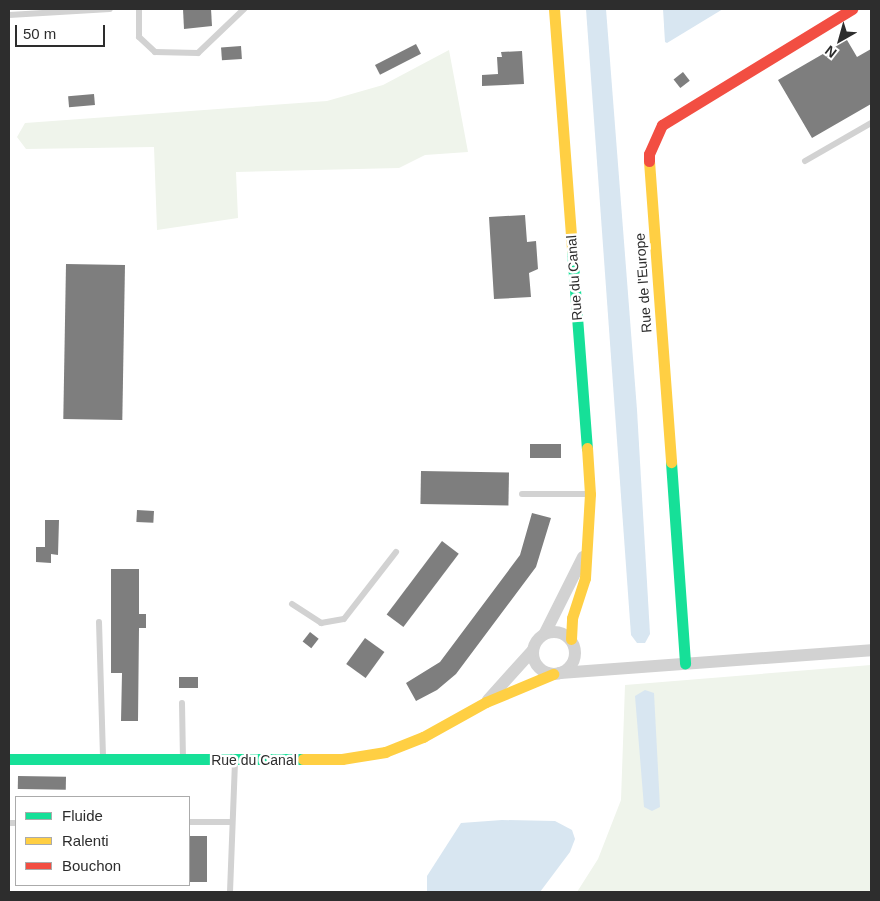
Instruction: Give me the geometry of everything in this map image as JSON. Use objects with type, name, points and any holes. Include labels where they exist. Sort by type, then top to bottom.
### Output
[{"type":"street","name":"Rue du Canal","points":[[9,759],[342,759],[385,752],[439,729],[486,702],[557,674],[572,665],[576,652],[571,639],[572,618],[585,578],[590,494],[554,9]]},
{"type":"street","name":"Rue de l'Europe","points":[[686,664],[649,154],[662,125],[852,9]]},
{"type":"street","name":"Rue du Canal","points":[[486,702],[533,650],[545,633],[587,548]]},
{"type":"street","points":[[545,633],[559,632],[571,639]]},
{"type":"street","points":[[533,650],[540,669],[557,674],[871,650]]},
{"type":"street","points":[[576,652],[589,664],[608,670]]},
{"type":"lane","points":[[9,15],[33,11],[110,9]]},
{"type":"lane","points":[[139,9],[139,37],[155,52],[198,53],[244,9]]},
{"type":"lane","points":[[805,161],[871,123]]},
{"type":"lane","points":[[522,494],[590,494]]},
{"type":"lane","points":[[292,604],[321,623],[344,619],[396,552]]},
{"type":"lane","points":[[99,622],[103,759]]},
{"type":"lane","points":[[182,703],[183,760]]},
{"type":"lane","points":[[230,892],[235,760]]},
{"type":"lane","points":[[190,822],[232,822]]},
{"type":"shaded area","points":[[586,9],[606,9],[637,410],[650,634],[645,643],[637,643],[631,635]]},
{"type":"shaded area","points":[[663,9],[723,9],[667,43],[665,42]]},
{"type":"shaded area","points":[[449,50],[468,152],[425,155],[399,168],[236,172],[238,218],[157,230],[154,147],[26,149],[17,137],[25,123],[327,101],[383,85]]},
{"type":"shaded area","points":[[871,665],[871,892],[577,892],[598,859],[621,800],[625,685]]},
{"type":"shaded area","points":[[645,690],[654,693],[660,807],[652,811],[644,807],[635,696]]},
{"type":"shaded area","points":[[502,820],[555,821],[572,830],[575,839],[570,852],[540,892],[427,892],[427,876],[461,823]]},
{"type":"building","points":[[183,9],[211,9],[212,26],[184,29]]},
{"type":"building","points":[[847,40],[857,57],[871,49],[871,104],[812,138],[778,80]]},
{"type":"building","points":[[416,44],[421,54],[380,75],[375,65]]},
{"type":"building","points":[[241,46],[242,59],[222,60],[221,47]]},
{"type":"building","points":[[522,51],[524,84],[482,86],[482,75],[498,74],[497,57],[502,57],[501,52]]},
{"type":"building","points":[[683,72],[690,81],[680,88],[674,79]]},
{"type":"building","points":[[94,94],[95,105],[69,107],[68,96]]},
{"type":"building","points":[[525,215],[527,242],[536,241],[538,269],[529,273],[531,297],[494,299],[489,217]]},
{"type":"building","points":[[66,264],[125,265],[122,420],[63,419]]},
{"type":"building","points":[[530,444],[561,444],[561,458],[530,458]]},
{"type":"building","points":[[421,471],[509,473],[508,506],[420,504]]},
{"type":"building","points":[[137,510],[154,511],[153,523],[136,522]]},
{"type":"building","points":[[532,513],[551,518],[536,567],[456,674],[437,690],[416,701],[406,683],[440,662],[520,555]]},
{"type":"building","points":[[45,520],[59,520],[58,555],[51,554],[51,563],[36,562],[36,547],[45,547]]},
{"type":"building","points":[[442,541],[459,554],[403,627],[387,614]]},
{"type":"building","points":[[111,569],[139,569],[139,614],[146,614],[146,628],[139,628],[138,721],[121,721],[122,673],[111,673]]},
{"type":"building","points":[[310,632],[319,639],[311,648],[303,641]]},
{"type":"building","points":[[365,638],[384,652],[366,678],[346,664]]},
{"type":"building","points":[[179,677],[198,677],[198,688],[179,688]]},
{"type":"building","points":[[18,776],[66,777],[66,790],[18,789]]},
{"type":"building","points":[[190,836],[207,836],[207,882],[190,882]]},
{"type":"traffic: fast","points":[[572,250],[587,448]]},
{"type":"traffic: fast","points":[[671,462],[685,664]]},
{"type":"traffic: fast","points":[[9,759],[303,759]]},
{"type":"traffic: slow","points":[[554,9],[572,250]]},
{"type":"traffic: slow","points":[[649,161],[671,462]]},
{"type":"traffic: slow","points":[[571,639],[572,618],[585,578],[590,494],[587,448]]},
{"type":"traffic: slow","points":[[303,759],[342,759],[385,752],[423,737],[486,702],[553,674]]},
{"type":"traffic: jam","points":[[649,161],[649,154],[662,125],[852,9]]}]
